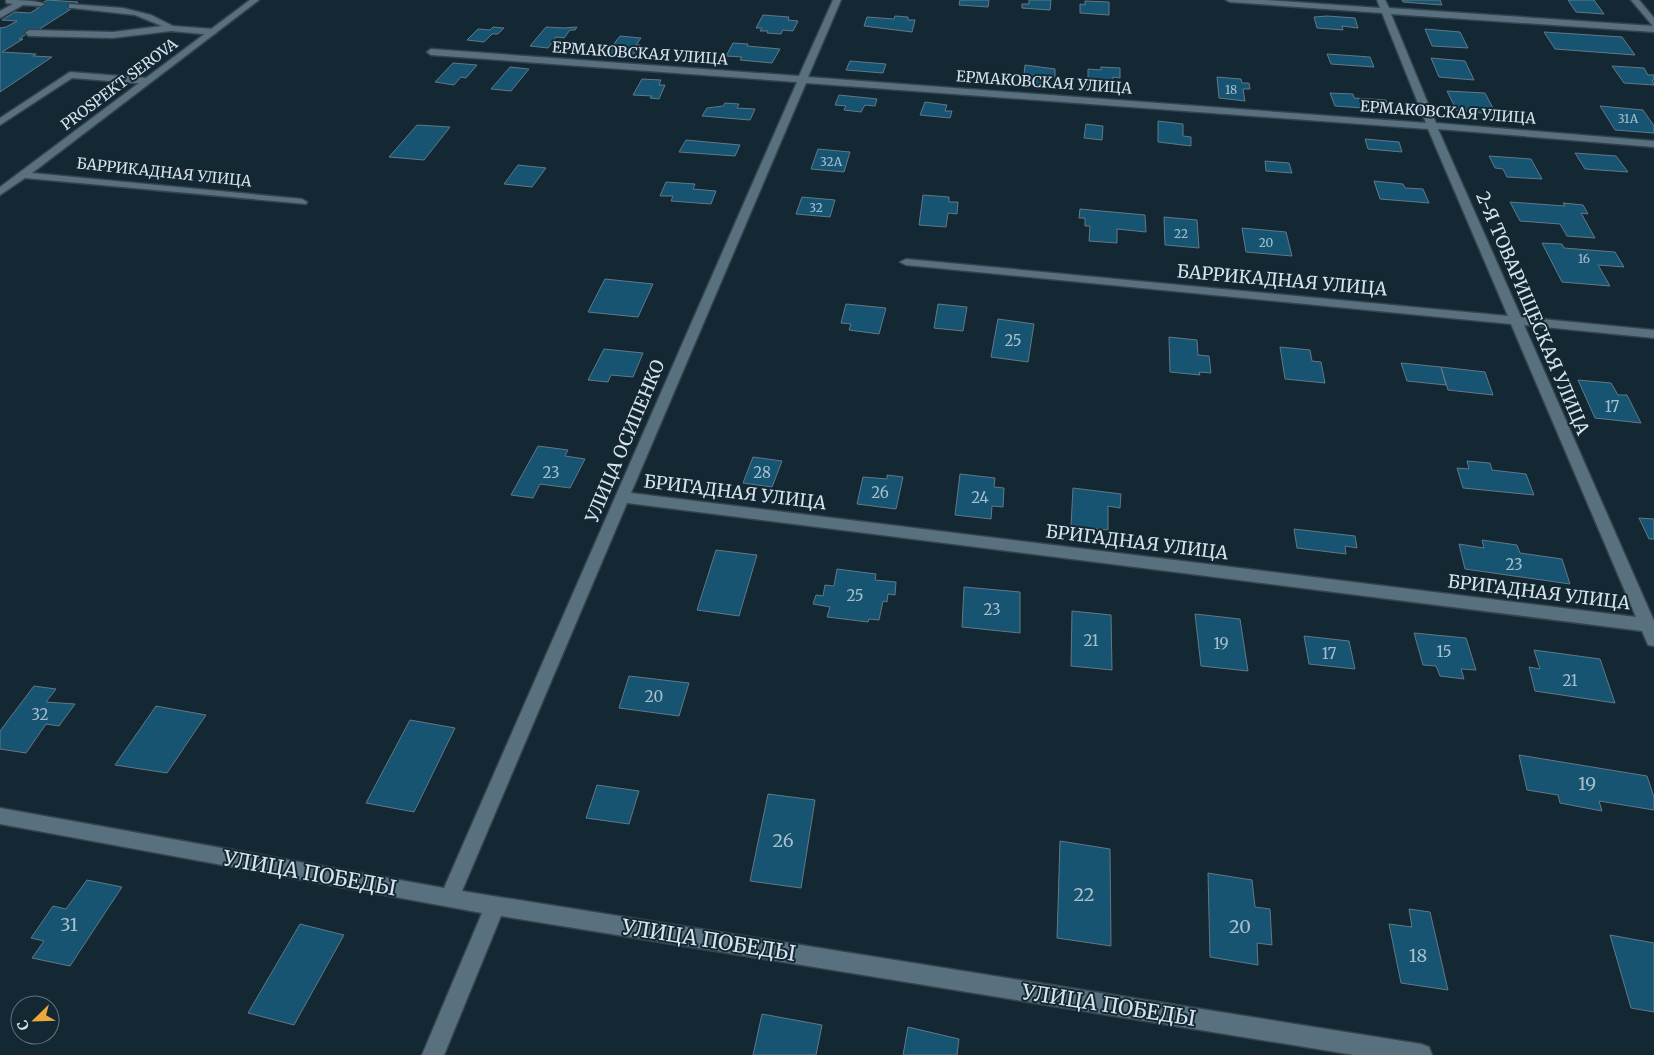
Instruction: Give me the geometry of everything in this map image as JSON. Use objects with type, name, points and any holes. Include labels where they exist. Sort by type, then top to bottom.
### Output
[{"type":"street","name":"PROSPEKT SEROVA","points":[[0,192],[255,0]]},
{"type":"street","name":"УЛИЦА ОСИПЕНКО","points":[[449,898],[621,497],[838,0]]},
{"type":"street","points":[[1230,0],[1384,5],[1654,29]]},
{"type":"street","points":[[1635,0],[1654,24]]},
{"type":"street","points":[[0,15],[10,3],[23,1],[41,4]]},
{"type":"street","name":"2-Я ТОВАРИЩЕСКАЯ УЛИЦА","points":[[1384,5],[1432,126],[1518,320],[1654,640]]},
{"type":"street","points":[[72,6],[133,12],[152,18],[172,28]]},
{"type":"street","points":[[29,33],[113,35],[172,28],[213,32]]},
{"type":"street","name":"ЕРМАКОВСКАЯ УЛИЦА","points":[[431,52],[1654,144]]},
{"type":"street","points":[[0,122],[70,75],[147,81]]},
{"type":"street","name":"БАРРИКАДНАЯ УЛИЦА","points":[[23,175],[302,202]]},
{"type":"street","name":"БАРРИКАДНАЯ УЛИЦА","points":[[906,262],[1654,334]]},
{"type":"street","name":"БРИГАДНАЯ УЛИЦА","points":[[621,497],[1648,625]]},
{"type":"street","name":"УЛИЦА ПОБЕДЫ","points":[[0,816],[494,906],[1421,1055]]},
{"type":"street","points":[[434,1055],[494,906]]},
{"type":"building","points":[[47,0],[78,2],[67,9],[71,9],[38,30],[34,29],[19,39],[23,39],[2,52],[52,57],[0,92],[0,28],[17,21],[2,20],[15,12],[30,13]]},
{"type":"building","points":[[960,0],[989,0],[988,7],[959,5]]},
{"type":"building","points":[[1029,0],[1051,0],[1050,10],[1022,8],[1022,4],[1029,4]]},
{"type":"building","points":[[1402,0],[1440,0],[1442,5],[1403,2]]},
{"type":"building","points":[[1568,0],[1594,0],[1604,14],[1576,12]]},
{"type":"building","points":[[1085,1],[1109,2],[1109,15],[1080,13],[1080,4],[1085,5]]},
{"type":"building","points":[[763,15],[789,17],[788,20],[798,21],[793,31],[783,30],[781,34],[767,33],[768,31],[760,31],[762,28],[756,28]]},
{"type":"building","points":[[895,16],[908,17],[908,20],[915,20],[912,32],[864,26],[867,17],[894,19]]},
{"type":"building","points":[[1314,17],[1355,18],[1358,28],[1342,26],[1343,30],[1317,28]]},
{"type":"building","points":[[493,27],[504,28],[498,34],[492,34],[484,42],[467,40],[478,29],[490,30]]},
{"type":"building","points":[[546,27],[577,27],[575,30],[570,30],[564,38],[556,37],[548,48],[530,46]]},
{"type":"building","points":[[1425,29],[1460,32],[1468,48],[1432,46]]},
{"type":"building","points":[[1544,32],[1622,37],[1635,55],[1555,49]]},
{"type":"building","points":[[620,36],[641,38],[636,45],[640,45],[634,54],[629,53],[627,56],[606,54]]},
{"type":"building","points":[[733,43],[780,49],[772,63],[740,60],[742,57],[726,56]]},
{"type":"building","points":[[1327,54],[1370,57],[1374,67],[1331,64]]},
{"type":"building","points":[[1431,58],[1465,61],[1474,80],[1439,77]]},
{"type":"building","points":[[850,61],[886,64],[883,73],[846,70]]},
{"type":"building","points":[[453,63],[477,65],[466,78],[461,77],[454,85],[435,82]]},
{"type":"building","points":[[1025,65],[1055,69],[1055,77],[1048,76],[1047,85],[1023,84]]},
{"type":"building","points":[[1612,66],[1644,68],[1648,75],[1654,75],[1654,80],[1652,80],[1654,85],[1624,83]]},
{"type":"building","points":[[510,67],[529,69],[511,91],[491,89]]},
{"type":"building","points":[[1101,67],[1120,68],[1120,78],[1113,77],[1113,91],[1088,89],[1088,69],[1101,70]]},
{"type":"building","points":[[1217,77],[1241,79],[1242,83],[1249,83],[1250,89],[1243,89],[1245,101],[1219,98]]},
{"type":"building","points":[[642,79],[661,80],[659,85],[665,85],[659,99],[650,98],[652,96],[633,95]]},
{"type":"building","points":[[1447,91],[1485,93],[1496,114],[1457,111]]},
{"type":"building","points":[[1330,93],[1353,94],[1354,98],[1386,100],[1390,110],[1335,106]]},
{"type":"building","points":[[839,95],[877,99],[875,106],[865,105],[861,112],[844,110],[846,106],[835,105]]},
{"type":"building","points":[[925,102],[947,105],[945,111],[952,111],[950,118],[920,115]]},
{"type":"building","points":[[725,103],[739,104],[737,108],[755,109],[750,120],[702,116],[707,108],[723,106]]},
{"type":"building","points":[[1600,106],[1643,110],[1654,126],[1654,133],[1615,130]]},
{"type":"building","points":[[1158,121],[1183,124],[1183,136],[1191,137],[1191,146],[1158,142]]},
{"type":"building","points":[[1086,124],[1103,126],[1102,140],[1084,138]]},
{"type":"building","points":[[417,125],[450,127],[424,160],[389,157]]},
{"type":"building","points":[[1365,139],[1399,142],[1402,152],[1368,149]]},
{"type":"building","points":[[686,140],[740,145],[735,156],[679,152]]},
{"type":"building","points":[[818,149],[850,152],[844,172],[811,169]]},
{"type":"building","points":[[1575,153],[1616,156],[1628,172],[1585,169]]},
{"type":"building","points":[[1489,156],[1531,159],[1542,179],[1507,177],[1503,169],[1495,168]]},
{"type":"building","points":[[1265,161],[1289,163],[1292,173],[1266,171]]},
{"type":"building","points":[[518,165],[546,168],[532,187],[504,184]]},
{"type":"building","points":[[1374,181],[1403,184],[1405,188],[1423,189],[1429,203],[1380,199]]},
{"type":"building","points":[[666,182],[695,184],[693,189],[716,191],[711,204],[671,201],[673,196],[660,196]]},
{"type":"building","points":[[923,195],[949,197],[949,202],[958,202],[957,214],[948,213],[946,227],[919,225]]},
{"type":"building","points":[[802,197],[835,200],[830,217],[796,214]]},
{"type":"building","points":[[1510,202],[1565,206],[1563,203],[1583,205],[1588,214],[1581,213],[1595,238],[1567,236],[1560,224],[1520,221]]},
{"type":"building","points":[[1080,209],[1145,215],[1146,232],[1117,229],[1117,243],[1089,241],[1090,226],[1085,226],[1085,218],[1079,218]]},
{"type":"building","points":[[1164,217],[1197,220],[1199,248],[1165,245]]},
{"type":"building","points":[[1242,228],[1286,232],[1292,256],[1246,252]]},
{"type":"building","points":[[1542,243],[1562,244],[1564,248],[1615,252],[1624,267],[1598,265],[1610,286],[1562,282]]},
{"type":"building","points":[[605,279],[653,284],[638,317],[588,312]]},
{"type":"building","points":[[846,304],[886,308],[879,334],[849,330],[851,324],[841,323]]},
{"type":"building","points":[[938,304],[967,307],[963,331],[934,328]]},
{"type":"building","points":[[998,319],[1034,324],[1028,362],[991,357]]},
{"type":"building","points":[[1169,337],[1197,340],[1198,355],[1209,356],[1211,373],[1199,372],[1200,375],[1170,372]]},
{"type":"building","points":[[1280,347],[1310,350],[1312,361],[1321,362],[1325,383],[1285,379]]},
{"type":"building","points":[[604,349],[643,353],[633,377],[611,375],[608,382],[588,380]]},
{"type":"building","points":[[1401,363],[1441,367],[1446,385],[1407,381]]},
{"type":"building","points":[[1441,367],[1485,372],[1493,395],[1448,390]]},
{"type":"building","points":[[1578,380],[1611,383],[1618,395],[1627,395],[1641,423],[1595,418]]},
{"type":"building","points":[[538,446],[568,450],[565,456],[585,459],[570,488],[540,484],[533,498],[511,495]]},
{"type":"building","points":[[753,457],[782,461],[772,487],[743,483]]},
{"type":"building","points":[[1467,461],[1490,463],[1492,470],[1526,474],[1534,495],[1463,488],[1457,468],[1469,469]]},
{"type":"building","points":[[960,474],[995,478],[994,487],[1004,488],[1003,507],[992,506],[991,519],[955,515]]},
{"type":"building","points":[[887,475],[903,477],[896,509],[857,504],[863,477],[887,479]]},
{"type":"building","points":[[1073,488],[1121,494],[1120,508],[1108,506],[1108,530],[1071,526]]},
{"type":"building","points":[[1639,518],[1654,519],[1654,539],[1649,539]]},
{"type":"building","points":[[1294,529],[1355,536],[1357,548],[1345,546],[1346,554],[1297,548]]},
{"type":"building","points":[[1482,540],[1517,545],[1520,553],[1562,559],[1570,584],[1465,569],[1459,544],[1484,548]]},
{"type":"building","points":[[716,550],[757,555],[739,616],[697,610]]},
{"type":"building","points":[[837,569],[876,574],[875,580],[896,582],[895,595],[888,594],[887,602],[883,601],[879,620],[869,619],[868,622],[827,617],[830,607],[813,604],[816,595],[823,596],[825,585],[834,586]]},
{"type":"building","points":[[964,587],[1020,592],[1020,633],[962,627]]},
{"type":"building","points":[[1072,611],[1111,615],[1112,670],[1071,666]]},
{"type":"building","points":[[1195,614],[1240,619],[1248,671],[1201,666]]},
{"type":"building","points":[[1414,633],[1466,638],[1476,670],[1461,669],[1464,679],[1440,676],[1436,666],[1423,665]]},
{"type":"building","points":[[1304,636],[1349,641],[1355,669],[1309,664]]},
{"type":"building","points":[[1534,650],[1600,659],[1615,703],[1535,691],[1529,667],[1540,669]]},
{"type":"building","points":[[629,676],[689,683],[679,716],[619,708]]},
{"type":"building","points":[[34,686],[56,689],[46,702],[75,704],[59,726],[46,724],[26,753],[0,749],[0,731]]},
{"type":"building","points":[[156,706],[206,715],[167,773],[115,765]]},
{"type":"building","points":[[410,720],[455,728],[414,812],[366,803]]},
{"type":"building","points":[[1519,755],[1647,776],[1654,797],[1654,810],[1599,801],[1602,811],[1560,803],[1558,795],[1527,790]]},
{"type":"building","points":[[597,785],[639,791],[629,824],[586,818]]},
{"type":"building","points":[[768,794],[815,800],[801,888],[750,881]]},
{"type":"building","points":[[1060,841],[1110,849],[1111,946],[1057,938]]},
{"type":"building","points":[[1208,873],[1252,880],[1255,907],[1270,909],[1272,945],[1257,943],[1258,965],[1210,957]]},
{"type":"building","points":[[87,880],[122,887],[70,966],[32,958],[44,941],[31,938],[53,906],[66,909]]},
{"type":"building","points":[[1409,909],[1430,912],[1448,990],[1401,983],[1389,924],[1412,927]]},
{"type":"building","points":[[300,924],[344,935],[294,1025],[248,1013]]},
{"type":"building","points":[[1610,935],[1654,943],[1654,1012],[1631,1008]]},
{"type":"building","points":[[762,1014],[822,1025],[816,1055],[753,1055]]},
{"type":"building","points":[[908,1027],[959,1039],[957,1055],[903,1055]]}]
